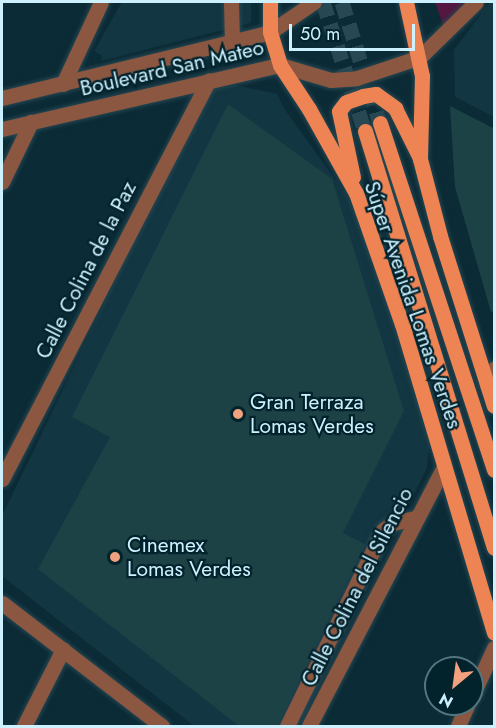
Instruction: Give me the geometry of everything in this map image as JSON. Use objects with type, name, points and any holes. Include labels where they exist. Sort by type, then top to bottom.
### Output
[{"type":"main road","name":"Súper Avenida Lomas Verdes","points":[[270,2],[270,32],[280,65],[309,109],[356,193],[402,324],[495,633]]},
{"type":"main road","points":[[406,2],[420,57],[420,159]]},
{"type":"main road","points":[[356,193],[339,111],[346,102],[376,94],[387,99],[395,108],[420,159],[440,236],[495,406]]},
{"type":"main road","name":"Súper Avenida Lomas Verdes","points":[[380,123],[495,470]]},
{"type":"main road","name":"Súper Avenida Lomas Verdes","points":[[365,131],[495,548]]},
{"type":"street","points":[[63,84],[101,2]]},
{"type":"street","points":[[231,2],[232,42]]},
{"type":"street","name":"Boulevard San Mateo","points":[[2,98],[270,32],[314,2]]},
{"type":"street","points":[[420,57],[476,2]]},
{"type":"street","name":"Boulevard San Mateo","points":[[2,129],[280,65],[331,80],[357,78],[420,57]]},
{"type":"street","name":"Calle Colina de la Paz","points":[[2,479],[208,80]]},
{"type":"street","points":[[2,182],[31,122]]},
{"type":"street","points":[[487,384],[495,369]]},
{"type":"street","name":"Calle Colina del Silencio","points":[[309,726],[415,518],[444,467]]},
{"type":"street","points":[[287,726],[383,530],[393,523],[415,518]]},
{"type":"street","points":[[2,603],[162,726]]},
{"type":"street","points":[[484,671],[495,648]]},
{"type":"street","points":[[24,726],[63,649]]},
{"type":"shaded area","points":[[122,2],[251,2],[251,23],[101,61],[102,56],[94,51]]},
{"type":"shaded area","points":[[435,2],[468,2],[445,31]]},
{"type":"shaded area","points":[[490,2],[494,2],[494,117],[455,97],[454,50]]},
{"type":"shaded area","name":"Gran Terraza Lomas Verdes","points":[[235,85],[277,94],[285,110],[346,194],[370,241],[430,437],[427,468],[299,726],[194,726],[2,576],[2,516],[207,90]]},
{"type":"building","name":"Gran Terraza Lomas Verdes","points":[[228,104],[332,179],[404,411],[343,533],[365,544],[277,726],[239,726],[38,569],[110,437],[72,417]]},
{"type":"building","points":[[450,106],[495,129],[495,311],[491,312],[455,187]]},
{"type":"tunnel","points":[[323,2],[365,131]]},
{"type":"tunnel","points":[[342,2],[380,123]]},
{"type":"place","name":"Gran Terraza Lomas Verdes","points":[[238,414]]},
{"type":"place","name":"Cinemex Lomas Verdes","points":[[115,557]]}]
